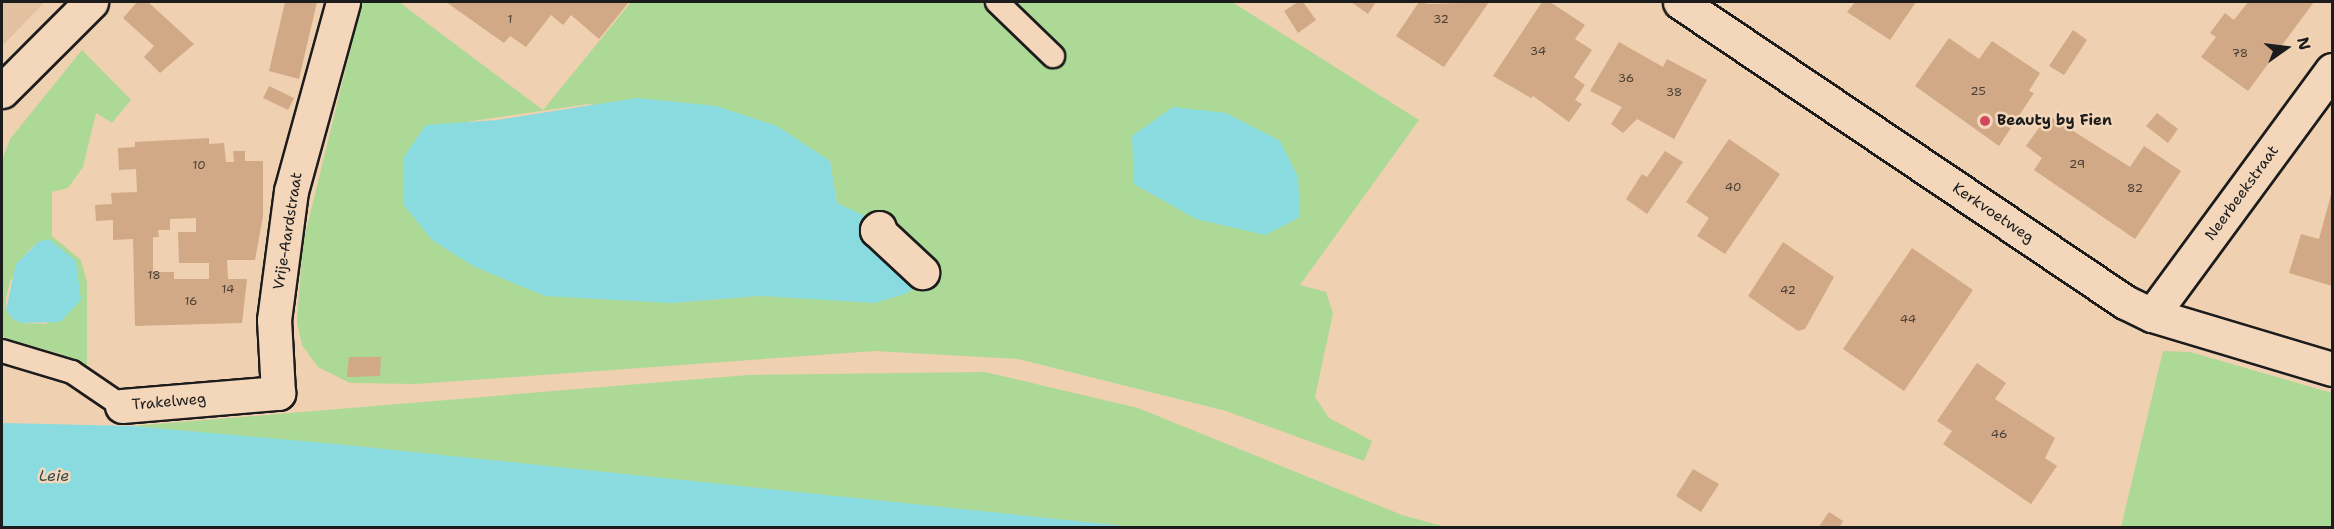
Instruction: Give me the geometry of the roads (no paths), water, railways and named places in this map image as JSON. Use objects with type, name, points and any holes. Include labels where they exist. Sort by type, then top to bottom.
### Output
[{"type":"street","points":[[2,91],[91,2]]},
{"type":"street","name":"Vrije-Aardstraat","points":[[278,393],[274,320],[291,191],[343,2]]},
{"type":"street","name":"Kerkvoetweg","points":[[1680,2],[2125,302],[2152,315],[2332,369]]},
{"type":"street","name":"Neerbeekstraat","points":[[2152,315],[2332,70]]},
{"type":"street","points":[[879,228],[922,273]]},
{"type":"street","name":"Trakelweg","points":[[122,406],[278,393]]},
{"type":"lane","points":[[996,2],[1053,56]]},
{"type":"lane","name":"Trakelweg","points":[[2,351],[72,372],[122,406]]},
{"type":"water","points":[[637,98],[716,106],[777,126],[830,161],[837,203],[882,224],[926,270],[908,293],[875,303],[760,296],[671,303],[545,296],[475,267],[432,240],[404,205],[403,158],[426,125],[497,120]]},
{"type":"water","points":[[1173,107],[1226,113],[1280,141],[1298,177],[1300,217],[1265,235],[1196,219],[1134,184],[1132,136]]},
{"type":"water","points":[[49,239],[76,261],[81,300],[60,322],[21,323],[13,319],[6,310],[16,264],[38,242]]},
{"type":"water","name":"Leie","points":[[2,423],[132,426],[336,444],[1135,527],[2,527]]},
{"type":"place","name":"Beauty by Fien","points":[[1985,121]]}]
